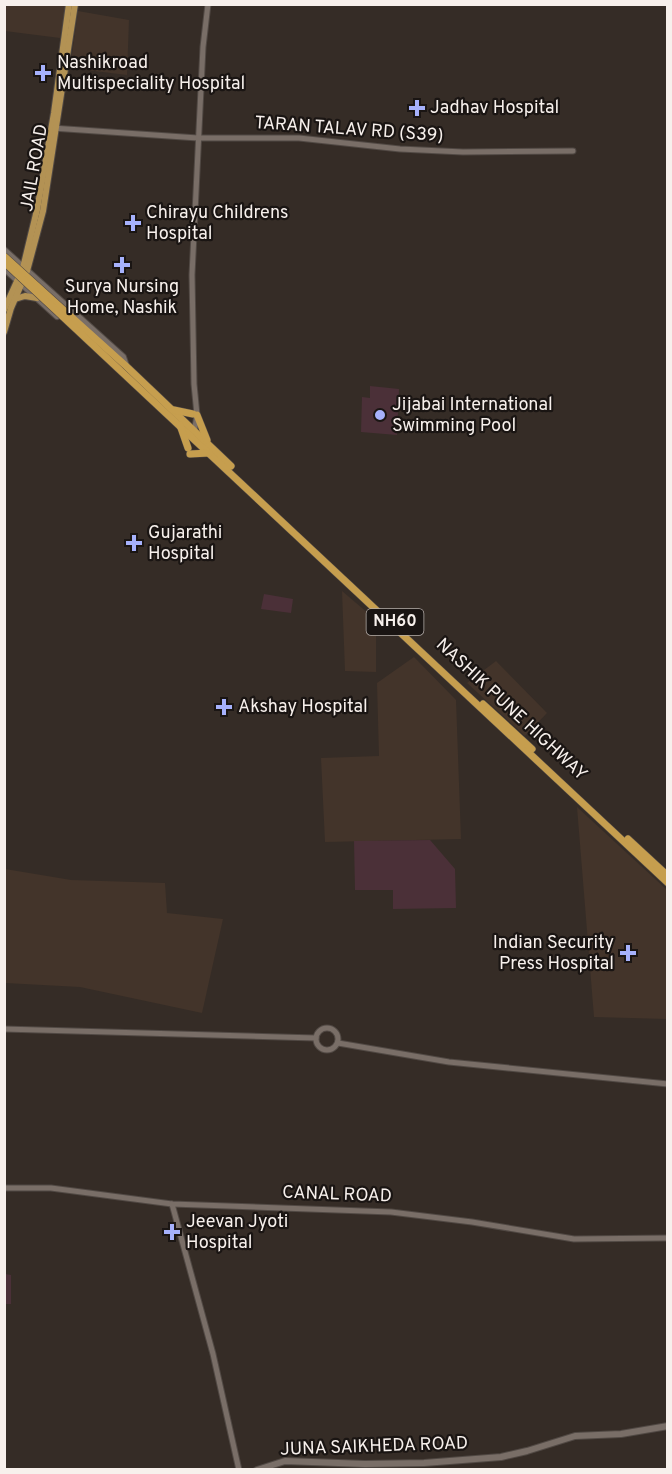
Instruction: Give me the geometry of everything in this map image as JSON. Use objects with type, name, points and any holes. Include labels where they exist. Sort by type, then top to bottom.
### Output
[{"type":"highway","points":[[4,256],[64,314]]},
{"type":"highway","points":[[4,262],[126,370]]},
{"type":"highway","name":"NASHIK PUNE HIGHWAY","points":[[126,370],[172,410],[209,453],[668,883]]},
{"type":"highway","name":"NASHIK PUNE HIGHWAY","points":[[126,370],[179,423],[208,444],[668,876]]},
{"type":"highway","points":[[172,410],[195,415],[208,444]]},
{"type":"highway","points":[[179,423],[189,451],[209,453]]},
{"type":"main road","name":"JAIL ROAD","points":[[54,128],[69,4]]},
{"type":"main road","name":"JAIL ROAD","points":[[4,332],[11,300],[25,269],[54,128],[75,4]]},
{"type":"main road","points":[[4,250],[123,357],[126,370],[117,371],[4,268]]},
{"type":"main road","points":[[4,310],[11,300],[25,296],[37,297]]},
{"type":"main road","name":"JUNA SAIKHEDA ROAD","points":[[257,1470],[285,1461],[365,1464],[424,1463],[501,1457],[575,1436],[621,1434],[668,1426]]},
{"type":"street","points":[[192,432],[195,415],[192,275],[203,47],[208,4]]},
{"type":"street","name":"TARAN TALAV RD (S39)","points":[[54,128],[198,138],[299,138],[400,149],[466,152],[573,151]]},
{"type":"street","points":[[4,1029],[316,1038]]},
{"type":"street","points":[[331,1029],[338,1036],[338,1043],[330,1050],[323,1050],[316,1038],[322,1030],[331,1029]]},
{"type":"street","points":[[338,1043],[449,1062],[668,1084]]},
{"type":"street","name":"CANAL ROAD","points":[[4,1188],[56,1188],[172,1204],[391,1212],[472,1222],[574,1239],[668,1239]]},
{"type":"street","points":[[172,1204],[212,1349],[239,1470]]},
{"type":"shaded area","points":[[5,5],[66,5],[60,38],[5,31]]},
{"type":"shaded area","points":[[78,11],[129,20],[127,75],[70,68]]},
{"type":"shaded area","name":"Jijabai International Swimming Pool","points":[[370,386],[399,389],[397,435],[361,432],[362,397],[370,398]]},
{"type":"shaded area","points":[[342,591],[376,620],[376,672],[345,671]]},
{"type":"shaded area","points":[[264,594],[293,599],[291,613],[261,609]]},
{"type":"shaded area","points":[[414,657],[456,700],[461,839],[325,842],[321,758],[379,756],[377,683]]},
{"type":"shaded area","points":[[496,661],[547,713],[525,736],[467,683]]},
{"type":"shaded area","name":"Indian Security Press Hospital","points":[[577,807],[667,890],[667,1019],[594,1017]]},
{"type":"shaded area","points":[[430,840],[455,869],[456,908],[393,909],[393,890],[355,890],[354,841]]},
{"type":"shaded area","points":[[5,869],[71,880],[165,883],[167,913],[223,919],[202,1013],[80,987],[5,983]]},
{"type":"shaded area","points":[[5,1274],[11,1275],[11,1304],[5,1304]]},
{"type":"place","name":"Nashikroad Multispeciality Hospital","points":[[43,73]]},
{"type":"place","name":"Jadhav Hospital","points":[[417,108]]},
{"type":"place","name":"Chirayu Childrens Hospital","points":[[133,223]]},
{"type":"place","name":"Surya Nursing Home, Nashik","points":[[122,265]]},
{"type":"place","name":"Jijabai International Swimming Pool","points":[[380,415]]},
{"type":"place","name":"Gujarathi Hospital","points":[[134,543]]},
{"type":"place","name":"Akshay Hospital","points":[[224,707]]},
{"type":"place","name":"Indian Security Press Hospital","points":[[628,953]]},
{"type":"place","name":"Jeevan Jyoti Hospital","points":[[172,1232]]}]
